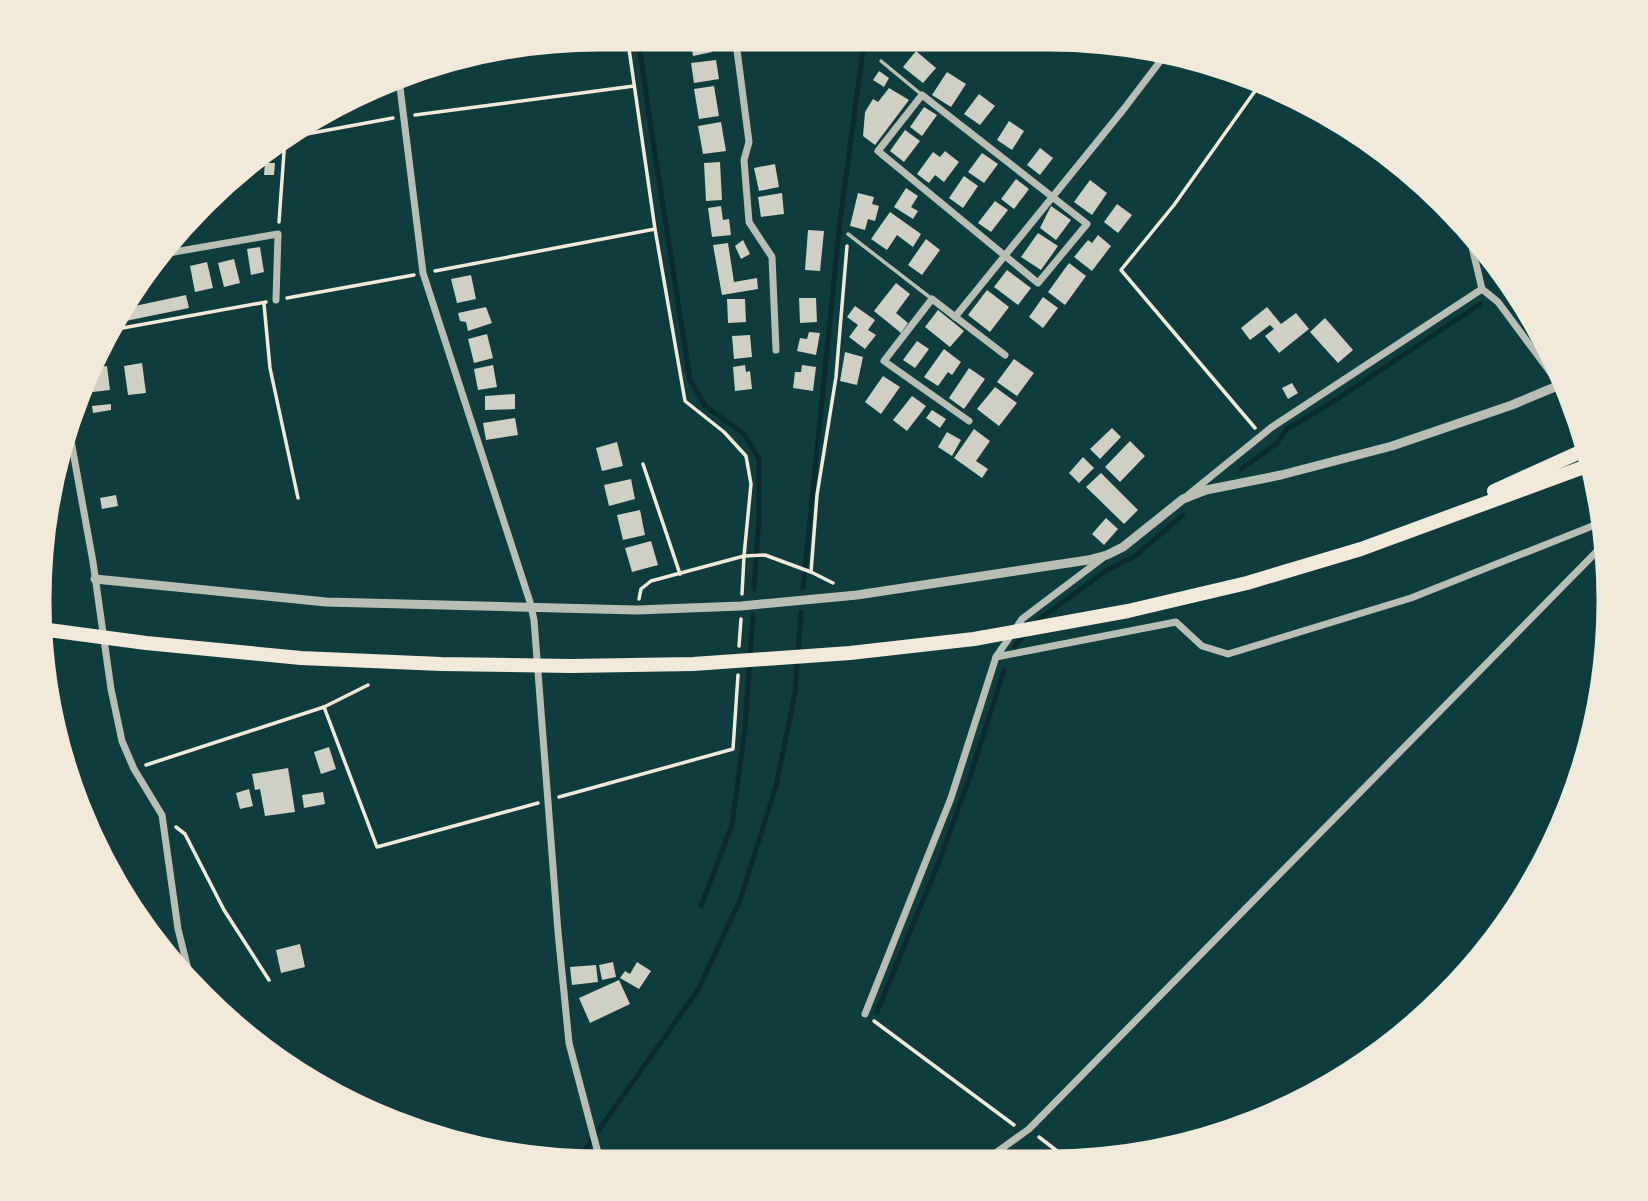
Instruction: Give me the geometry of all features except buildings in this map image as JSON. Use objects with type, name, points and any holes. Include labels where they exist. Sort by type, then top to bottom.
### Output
[{"type":"highway","points":[[1361,549],[1580,452]]},
{"type":"highway","points":[[48,630],[146,643],[301,658],[441,664],[693,664],[850,653],[974,639],[1128,611],[1247,583],[1361,549],[1584,467]]},
{"type":"street","points":[[737,47],[749,142],[744,160],[749,222],[772,257],[776,349]]},
{"type":"street","points":[[955,317],[1162,59]]},
{"type":"street","points":[[400,85],[423,273],[534,620],[569,1043],[598,1154]]},
{"type":"street","points":[[922,95],[1087,223],[1038,283],[878,151],[922,95]]},
{"type":"street","points":[[172,252],[278,233],[276,300]]},
{"type":"street","points":[[1472,247],[1482,289],[1497,302],[1549,366]]},
{"type":"street","points":[[95,579],[326,602],[637,610],[728,606],[857,595],[1087,561],[1123,547],[1261,435],[1482,289]]},
{"type":"street","points":[[969,421],[884,360],[932,299],[1005,355]]},
{"type":"street","points":[[1183,499],[1206,489],[1282,475],[1392,446],[1512,405],[1558,386]]},
{"type":"street","points":[[71,441],[111,689],[122,741],[134,769],[162,815],[178,929],[188,968]]},
{"type":"street","points":[[996,657],[1175,622],[1202,646],[1228,654],[1411,598],[1595,525]]},
{"type":"street","points":[[994,1154],[1027,1131],[1598,550]]},
{"type":"street","points":[[865,1014],[951,798],[996,657],[1022,619],[1107,555]]},
{"type":"lane","points":[[881,61],[922,95]]},
{"type":"lane","points":[[848,234],[932,299]]},
{"type":"path","points":[[629,47],[655,229],[685,401],[724,432],[746,456],[751,484],[744,556],[765,555],[810,572],[857,595]]},
{"type":"path","points":[[305,132],[403,116],[634,86]]},
{"type":"path","points":[[1257,88],[1174,205],[1121,270],[1261,435]]},
{"type":"path","points":[[278,233],[283,147]]},
{"type":"path","points":[[423,273],[655,229]]},
{"type":"path","points":[[810,572],[817,495],[836,377],[848,234]]},
{"type":"path","points":[[264,302],[270,368],[298,498]]},
{"type":"path","points":[[643,464],[680,574]]},
{"type":"path","points":[[134,769],[324,707],[368,685]]},
{"type":"path","points":[[324,707],[377,847],[548,800]]},
{"type":"path","points":[[162,815],[185,834],[224,910],[269,980]]},
{"type":"path","points":[[865,1014],[1059,1154]]},
{"type":"waterway","points":[[640,47],[690,380],[705,406],[744,434],[759,459],[759,518],[754,589]]},
{"type":"waterway","points":[[803,588],[840,221],[863,47]]},
{"type":"waterway","points":[[1241,469],[1276,444],[1287,429],[1480,304]]},
{"type":"waterway","points":[[1033,624],[1107,570],[1135,556],[1183,515]]},
{"type":"waterway","points":[[582,1154],[698,990],[740,900],[776,786],[795,693],[801,612]]},
{"type":"waterway","points":[[701,906],[732,825],[745,728],[753,615]]},
{"type":"waterway","points":[[1015,646],[1025,634]]},
{"type":"waterway","points":[[877,1012],[938,864],[970,777],[1004,670]]}]
